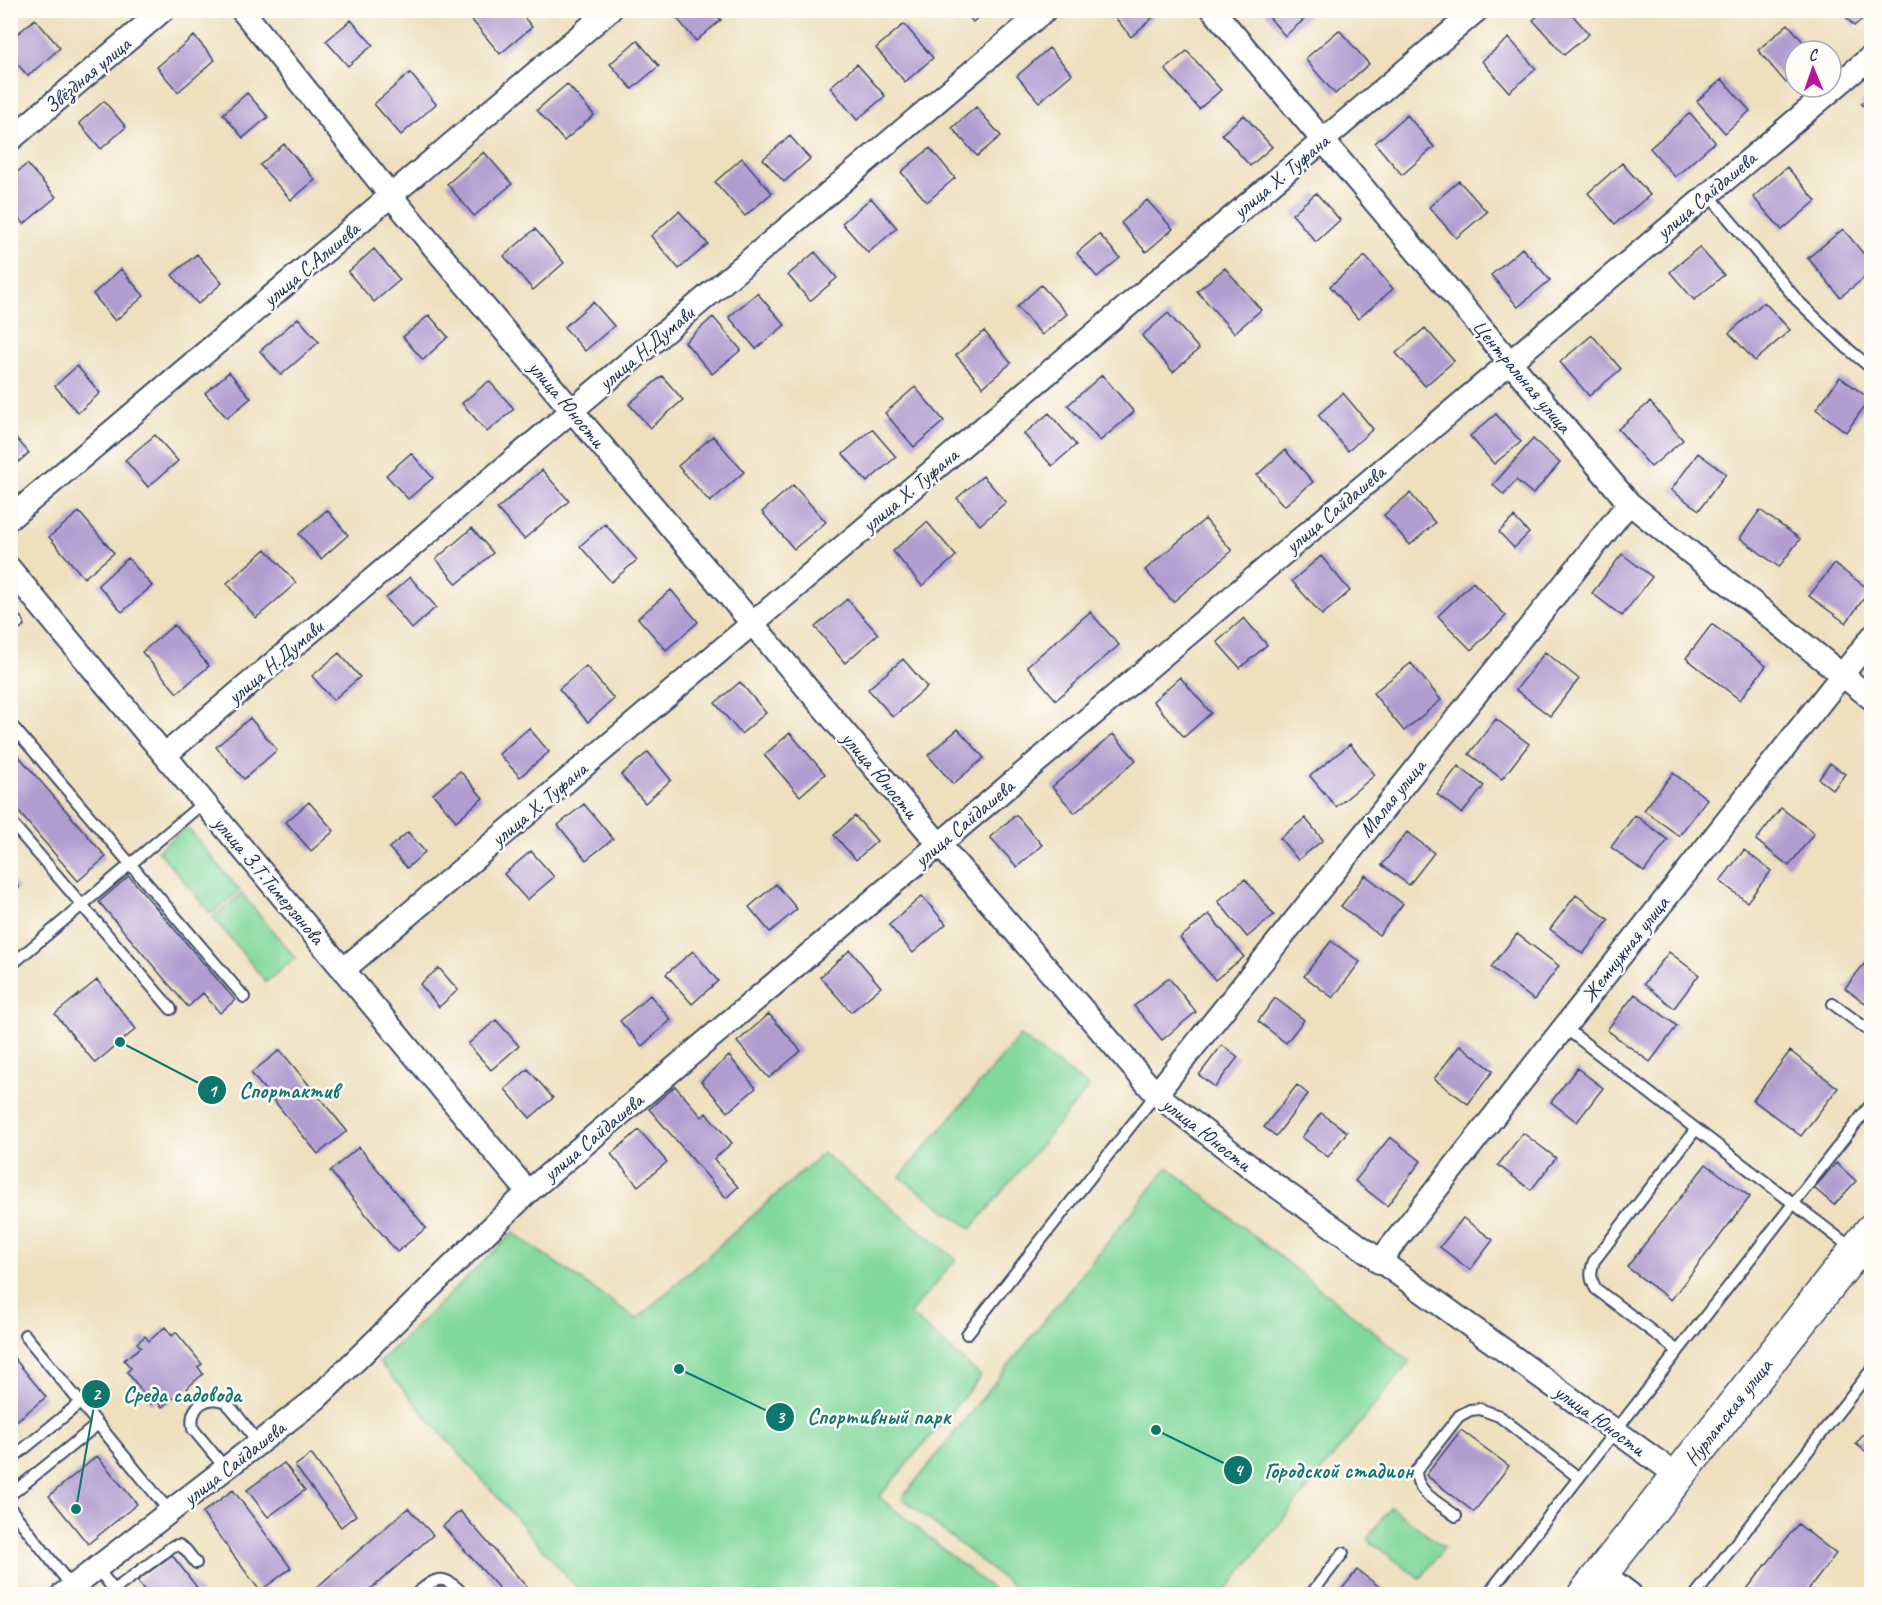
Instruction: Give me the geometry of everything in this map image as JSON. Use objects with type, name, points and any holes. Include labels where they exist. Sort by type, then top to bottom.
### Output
[{"type":"main road","name":"Нурлатская улица","points":[[1594,1584],[1866,1240]]},
{"type":"street","name":"Звёздная улица","points":[[10,140],[164,10]]},
{"type":"street","name":"улица Юности","points":[[242,10],[391,196],[939,844],[1156,1094],[1379,1262],[1678,1476]]},
{"type":"street","name":"улица С.Алишева","points":[[10,518],[610,10]]},
{"type":"street","name":"улица Н.Думави","points":[[165,755],[1045,10]]},
{"type":"street","name":"Центральная улица","points":[[1213,10],[1629,503],[1872,699]]},
{"type":"street","name":"улица Х. Туфана","points":[[343,970],[1477,10]]},
{"type":"street","name":"улица Сайдашева","points":[[67,1591],[317,1398],[528,1192],[1872,56]]},
{"type":"street","name":"Малая улица","points":[[1156,1094],[1629,503]]},
{"type":"street","name":"улица З.Т.Тимерзянова","points":[[10,569],[528,1192]]},
{"type":"street","name":"Жемчужная улица","points":[[1379,1262],[1872,637]]},
{"type":"street","points":[[1594,1584],[1630,1594]]},
{"type":"lane","points":[[1708,194],[1797,300],[1846,348],[1872,369]]},
{"type":"lane","points":[[14,728],[244,997]]},
{"type":"lane","points":[[10,966],[204,802]]},
{"type":"lane","points":[[10,821],[171,1009]]},
{"type":"lane","points":[[1833,1004],[1872,1034]]},
{"type":"lane","points":[[1564,1027],[1793,1203],[1866,1240]]},
{"type":"lane","points":[[967,1334],[1156,1094]]},
{"type":"lane","points":[[1488,1594],[1872,1103]]},
{"type":"lane","points":[[1678,1351],[1596,1289],[1591,1280],[1591,1269],[1594,1261],[1696,1129]]},
{"type":"lane","points":[[25,1335],[170,1512]]},
{"type":"lane","points":[[1696,1594],[1872,1369]]},
{"type":"lane","points":[[226,1469],[193,1429],[191,1420],[200,1404],[216,1399],[225,1402],[259,1443]]},
{"type":"lane","points":[[10,1460],[80,1403]]},
{"type":"lane","points":[[1456,1516],[1423,1491],[1418,1483],[1416,1471],[1459,1416],[1470,1410],[1480,1408],[1499,1416],[1579,1478]]},
{"type":"lane","points":[[10,1495],[98,1424]]},
{"type":"lane","points":[[10,1508],[67,1591]]},
{"type":"lane","points":[[97,1568],[115,1592],[173,1546],[179,1545],[186,1550],[196,1563]]},
{"type":"lane","points":[[1311,1594],[1343,1553]]},
{"type":"lane","points":[[416,1594],[431,1582],[439,1579],[448,1580],[463,1594]]},
{"type":"green space","points":[[187,827],[240,891],[211,914],[158,850]]},
{"type":"green space","points":[[242,894],[295,958],[266,982],[213,917]]},
{"type":"green space","points":[[1020,1036],[1089,1087],[971,1229],[900,1177]]},
{"type":"green space","points":[[823,1153],[956,1259],[910,1314],[981,1376],[879,1497],[998,1594],[582,1594],[379,1362],[513,1233],[637,1319]]},
{"type":"green space","points":[[1168,1167],[1410,1361],[1223,1594],[1022,1594],[902,1498]]},
{"type":"green space","points":[[1391,1507],[1444,1548],[1420,1579],[1367,1539]]},
{"type":"building","points":[[483,10],[518,10],[532,27],[500,54],[472,20]]},
{"type":"building","points":[[670,10],[712,10],[721,20],[696,41]]},
{"type":"building","points":[[963,10],[986,10],[973,22]]},
{"type":"building","points":[[1109,10],[1157,10],[1159,12],[1131,37]]},
{"type":"building","points":[[1263,10],[1315,10],[1285,36]]},
{"type":"building","points":[[1545,10],[1568,10],[1589,34],[1564,55],[1533,20]]},
{"type":"building","points":[[1840,10],[1872,10],[1872,11],[1854,26]]},
{"type":"building","points":[[35,19],[60,48],[28,76],[10,56],[10,40]]},
{"type":"building","points":[[351,20],[373,45],[348,66],[326,41]]},
{"type":"building","points":[[904,24],[933,58],[905,82],[876,48]]},
{"type":"building","points":[[1788,24],[1801,39],[1783,39],[1783,79],[1758,50]]},
{"type":"building","points":[[1339,30],[1369,64],[1335,94],[1305,59]]},
{"type":"building","points":[[194,36],[215,60],[178,92],[157,67]]},
{"type":"building","points":[[1509,38],[1536,69],[1509,92],[1482,61]]},
{"type":"building","points":[[637,40],[659,66],[632,89],[610,64]]},
{"type":"building","points":[[1049,48],[1072,74],[1039,102],[1017,76]]},
{"type":"building","points":[[1187,51],[1221,90],[1199,109],[1165,69]]},
{"type":"building","points":[[857,64],[885,96],[857,120],[830,87]]},
{"type":"building","points":[[410,73],[436,104],[401,135],[374,104]]},
{"type":"building","points":[[1722,79],[1750,111],[1725,133],[1697,101]]},
{"type":"building","points":[[567,84],[594,115],[564,141],[537,110]]},
{"type":"building","points":[[247,93],[268,117],[243,138],[223,114]]},
{"type":"building","points":[[1872,95],[1872,115],[1861,103]]},
{"type":"building","points":[[104,101],[126,127],[101,149],[79,123]]},
{"type":"building","points":[[976,107],[1001,136],[977,156],[952,128]]},
{"type":"building","points":[[1690,113],[1715,142],[1675,177],[1650,148]]},
{"type":"building","points":[[1244,115],[1272,147],[1250,166],[1222,134]]},
{"type":"building","points":[[1407,115],[1434,147],[1402,175],[1375,143]]},
{"type":"building","points":[[790,136],[810,159],[784,182],[763,159]]},
{"type":"building","points":[[284,144],[315,180],[291,200],[260,165]]},
{"type":"building","points":[[930,148],[955,178],[927,202],[901,172]]},
{"type":"building","points":[[484,152],[512,184],[474,216],[447,184]]},
{"type":"building","points":[[742,158],[772,193],[745,216],[715,182]]},
{"type":"building","points":[[1622,163],[1650,195],[1615,224],[1588,193]]},
{"type":"building","points":[[27,164],[56,197],[24,224],[10,209],[10,178]]},
{"type":"building","points":[[1787,167],[1816,201],[1782,230],[1753,197]]},
{"type":"building","points":[[1459,181],[1487,212],[1456,238],[1429,207]]},
{"type":"building","points":[[1316,193],[1340,220],[1316,242],[1292,214]]},
{"type":"building","points":[[871,198],[897,228],[868,253],[842,223]]},
{"type":"building","points":[[1147,200],[1173,229],[1146,252],[1121,223]]},
{"type":"building","points":[[679,211],[708,244],[679,269],[651,236]]},
{"type":"building","points":[[535,229],[564,263],[533,290],[504,256]]},
{"type":"building","points":[[1843,229],[1872,264],[1872,272],[1840,297],[1808,258]]},
{"type":"building","points":[[1099,234],[1120,258],[1097,277],[1077,253]]},
{"type":"building","points":[[1699,247],[1724,275],[1694,300],[1670,272]]},
{"type":"building","points":[[1522,248],[1550,280],[1518,307],[1491,275]]},
{"type":"building","points":[[374,249],[400,280],[374,302],[348,272]]},
{"type":"building","points":[[815,252],[837,278],[810,301],[788,275]]},
{"type":"building","points":[[197,254],[222,283],[198,304],[172,275]]},
{"type":"building","points":[[1365,256],[1393,289],[1358,319],[1330,286]]},
{"type":"building","points":[[1225,268],[1261,310],[1234,333],[1197,291]]},
{"type":"building","points":[[121,269],[144,296],[115,321],[93,294]]},
{"type":"building","points":[[1041,285],[1067,314],[1042,335],[1017,307]]},
{"type":"building","points":[[757,293],[785,325],[756,349],[729,317]]},
{"type":"building","points":[[593,302],[614,326],[585,351],[564,327]]},
{"type":"building","points":[[1764,302],[1790,330],[1755,361],[1729,333]]},
{"type":"building","points":[[1168,313],[1199,349],[1173,372],[1142,336]]},
{"type":"building","points":[[429,315],[448,337],[423,360],[403,337]]},
{"type":"building","points":[[713,317],[741,350],[712,374],[685,342]]},
{"type":"building","points":[[298,318],[319,342],[281,375],[260,351]]},
{"type":"building","points":[[1425,328],[1454,361],[1425,386],[1396,353]]},
{"type":"building","points":[[984,331],[1011,363],[983,387],[956,355]]},
{"type":"building","points":[[1592,335],[1621,369],[1589,396],[1560,362]]},
{"type":"building","points":[[77,366],[100,393],[78,413],[55,386]]},
{"type":"building","points":[[229,372],[251,398],[227,418],[205,393]]},
{"type":"building","points":[[1102,375],[1134,412],[1100,441],[1068,405]]},
{"type":"building","points":[[662,376],[683,400],[650,428],[629,404]]},
{"type":"building","points":[[1840,377],[1870,399],[1846,432],[1816,409]]},
{"type":"building","points":[[489,381],[514,409],[487,432],[462,403]]},
{"type":"building","points":[[915,387],[944,421],[914,447],[885,413]]},
{"type":"building","points":[[1343,393],[1373,429],[1348,451],[1318,415]]},
{"type":"building","points":[[1650,402],[1683,440],[1651,467],[1618,429]]},
{"type":"building","points":[[1049,413],[1076,445],[1052,466],[1024,434]]},
{"type":"building","points":[[1496,414],[1521,442],[1494,464],[1470,436]]},
{"type":"building","points":[[872,429],[896,457],[867,482],[843,454]]},
{"type":"building","points":[[10,431],[29,453],[10,469]]},
{"type":"building","points":[[155,435],[178,461],[148,487],[125,460]]},
{"type":"building","points":[[713,436],[744,472],[710,502],[678,466]]},
{"type":"building","points":[[1533,439],[1560,463],[1533,494],[1516,480],[1504,495],[1493,485]]},
{"type":"building","points":[[1285,450],[1313,482],[1284,506],[1257,475]]},
{"type":"building","points":[[411,453],[433,478],[408,499],[386,475]]},
{"type":"building","points":[[1698,453],[1726,474],[1699,510],[1671,490]]},
{"type":"building","points":[[542,470],[569,501],[524,539],[497,509]]},
{"type":"building","points":[[983,476],[1006,502],[980,525],[957,498]]},
{"type":"building","points":[[793,485],[826,522],[794,549],[762,512]]},
{"type":"building","points":[[1410,493],[1435,523],[1410,545],[1384,515]]},
{"type":"building","points":[[327,510],[348,535],[321,559],[299,534]]},
{"type":"building","points":[[1760,510],[1800,539],[1779,567],[1740,538]]},
{"type":"building","points":[[79,512],[114,553],[84,578],[49,537]]},
{"type":"building","points":[[1514,517],[1529,533],[1514,548],[1499,532]]},
{"type":"building","points":[[1205,519],[1232,551],[1173,602],[1145,570]]},
{"type":"building","points":[[927,522],[956,556],[922,586],[893,551]]},
{"type":"building","points":[[605,524],[637,560],[611,582],[580,546]]},
{"type":"building","points":[[472,528],[493,553],[457,584],[436,559]]},
{"type":"building","points":[[266,549],[296,583],[256,618],[227,583]]},
{"type":"building","points":[[1622,554],[1652,577],[1622,616],[1592,593]]},
{"type":"building","points":[[1321,556],[1350,591],[1322,615],[1292,581]]},
{"type":"building","points":[[128,558],[152,586],[122,612],[98,585]]},
{"type":"building","points":[[1834,564],[1870,590],[1846,623],[1809,596]]},
{"type":"building","points":[[410,577],[436,607],[412,629],[386,598]]},
{"type":"building","points":[[1473,582],[1506,616],[1471,650],[1438,616]]},
{"type":"building","points":[[671,590],[698,622],[666,650],[638,618]]},
{"type":"building","points":[[847,599],[878,634],[845,663],[815,627]]},
{"type":"building","points":[[1090,612],[1119,645],[1056,700],[1027,666]]},
{"type":"building","points":[[1244,618],[1267,645],[1240,668],[1217,642]]},
{"type":"building","points":[[1712,624],[1766,666],[1740,700],[1686,658]]},
{"type":"building","points":[[174,625],[209,666],[177,693],[142,652]]},
{"type":"building","points":[[1545,652],[1579,679],[1550,716],[1516,690]]},
{"type":"building","points":[[339,653],[360,677],[333,700],[312,676]]},
{"type":"building","points":[[903,659],[927,687],[893,717],[868,689]]},
{"type":"building","points":[[1411,663],[1441,700],[1404,731],[1373,693]]},
{"type":"building","points":[[586,666],[614,699],[588,722],[559,689]]},
{"type":"building","points":[[1180,677],[1211,713],[1184,737],[1153,701]]},
{"type":"building","points":[[740,682],[766,713],[741,734],[715,703]]},
{"type":"building","points":[[250,718],[277,750],[244,779],[216,747]]},
{"type":"building","points":[[1496,719],[1529,744],[1502,779],[1469,754]]},
{"type":"building","points":[[529,728],[549,752],[520,777],[499,754]]},
{"type":"building","points":[[958,729],[984,758],[953,784],[928,755]]},
{"type":"building","points":[[790,733],[825,774],[800,796],[764,755]]},
{"type":"building","points":[[1113,734],[1136,760],[1075,813],[1052,787]]},
{"type":"building","points":[[1350,744],[1375,775],[1336,807],[1310,776]]},
{"type":"building","points":[[10,746],[106,857],[78,881],[10,802]]},
{"type":"building","points":[[648,752],[671,780],[645,803],[621,775]]},
{"type":"building","points":[[1830,763],[1845,774],[1833,790],[1819,779]]},
{"type":"building","points":[[1458,766],[1484,786],[1462,814],[1437,794]]},
{"type":"building","points":[[460,771],[483,798],[456,821],[433,794]]},
{"type":"building","points":[[1673,773],[1707,799],[1679,836],[1644,810]]},
{"type":"building","points":[[309,802],[334,831],[311,851],[286,822]]},
{"type":"building","points":[[584,804],[613,839],[586,860],[558,825]]},
{"type":"building","points":[[1781,808],[1814,833],[1789,866],[1756,840]]},
{"type":"building","points":[[1016,815],[1042,845],[1017,867],[990,837]]},
{"type":"building","points":[[1635,815],[1668,840],[1644,872],[1611,847]]},
{"type":"building","points":[[855,816],[877,841],[856,860],[834,835]]},
{"type":"building","points":[[1305,818],[1323,840],[1298,860],[1280,838]]},
{"type":"building","points":[[408,832],[425,852],[407,868],[389,848]]},
{"type":"building","points":[[1407,832],[1434,853],[1409,885],[1382,865]]},
{"type":"building","points":[[1744,850],[1771,871],[1747,902],[1720,881]]},
{"type":"building","points":[[531,851],[554,877],[527,900],[504,874]]},
{"type":"building","points":[[1365,875],[1403,904],[1379,935],[1341,906]]},
{"type":"building","points":[[129,876],[235,1000],[220,1013],[203,993],[188,1007],[99,902]]},
{"type":"building","points":[[10,878],[19,888],[10,895]]},
{"type":"building","points":[[1245,879],[1274,915],[1247,937],[1218,901]]},
{"type":"building","points":[[776,884],[797,909],[770,932],[749,907]]},
{"type":"building","points":[[1576,895],[1609,920],[1583,954],[1550,929]]},
{"type":"building","points":[[922,896],[946,924],[913,953],[889,925]]},
{"type":"building","points":[[1209,914],[1244,957],[1215,980],[1180,938]]},
{"type":"building","points":[[1517,934],[1559,966],[1534,1000],[1491,967]]},
{"type":"building","points":[[1331,941],[1360,962],[1333,998],[1304,976]]},
{"type":"building","points":[[850,950],[881,987],[851,1012],[820,977]]},
{"type":"building","points":[[693,951],[718,981],[692,1004],[666,974]]},
{"type":"building","points":[[1669,952],[1699,975],[1674,1008],[1644,984]]},
{"type":"building","points":[[1872,954],[1872,1008],[1845,988]]},
{"type":"building","points":[[439,968],[458,990],[439,1007],[420,984]]},
{"type":"building","points":[[1169,978],[1196,1012],[1162,1040],[1134,1006]]},
{"type":"building","points":[[97,980],[136,1029],[95,1063],[55,1014]]},
{"type":"building","points":[[1635,994],[1677,1026],[1650,1062],[1607,1030]]},
{"type":"building","points":[[650,995],[671,1020],[642,1046],[620,1021]]},
{"type":"building","points":[[1275,998],[1304,1020],[1286,1043],[1258,1021]]},
{"type":"building","points":[[769,1014],[801,1051],[769,1078],[737,1042]]},
{"type":"building","points":[[496,1020],[519,1046],[491,1070],[468,1044]]},
{"type":"building","points":[[1222,1045],[1238,1057],[1215,1087],[1199,1075]]},
{"type":"building","points":[[1460,1045],[1493,1071],[1468,1104],[1434,1079]]},
{"type":"building","points":[[280,1050],[347,1131],[318,1154],[251,1073]]},
{"type":"building","points":[[1790,1051],[1838,1088],[1801,1136],[1753,1100]]},
{"type":"building","points":[[729,1056],[756,1088],[728,1112],[701,1081]]},
{"type":"building","points":[[1577,1068],[1603,1088],[1577,1122],[1551,1102]]},
{"type":"building","points":[[528,1069],[553,1098],[530,1118],[505,1089]]},
{"type":"building","points":[[1297,1085],[1308,1094],[1276,1136],[1264,1127]]},
{"type":"building","points":[[675,1086],[702,1117],[706,1113],[732,1143],[714,1159],[738,1187],[726,1198],[649,1109]]},
{"type":"building","points":[[1321,1113],[1347,1132],[1328,1157],[1302,1137]]},
{"type":"building","points":[[639,1130],[667,1162],[638,1186],[611,1154]]},
{"type":"building","points":[[1523,1133],[1556,1158],[1531,1190],[1498,1165]]},
{"type":"building","points":[[1390,1137],[1421,1161],[1387,1206],[1355,1181]]},
{"type":"building","points":[[359,1147],[426,1228],[397,1252],[330,1171]]},
{"type":"building","points":[[1836,1163],[1856,1181],[1834,1205],[1814,1188]]},
{"type":"building","points":[[1706,1164],[1750,1197],[1671,1300],[1627,1267]]},
{"type":"building","points":[[1463,1218],[1493,1240],[1470,1270],[1440,1247]]},
{"type":"building","points":[[165,1327],[172,1336],[176,1332],[202,1364],[198,1367],[203,1374],[187,1388],[191,1393],[183,1400],[179,1394],[162,1407],[157,1400],[152,1404],[127,1372],[131,1368],[124,1360],[141,1347],[137,1343],[145,1336],[149,1341]]},
{"type":"building","points":[[10,1353],[46,1397],[10,1426]]},
{"type":"building","points":[[1872,1424],[1872,1456],[1856,1444]]},
{"type":"building","points":[[1461,1430],[1509,1466],[1474,1512],[1426,1475]]},
{"type":"building","points":[[311,1454],[356,1515],[341,1527],[295,1466]]},
{"type":"building","points":[[97,1456],[137,1504],[88,1544],[49,1496]]},
{"type":"building","points":[[284,1463],[305,1490],[268,1517],[247,1490]]},
{"type":"building","points":[[233,1490],[291,1568],[260,1591],[202,1513]]},
{"type":"building","points":[[408,1508],[433,1535],[365,1594],[309,1594]]},
{"type":"building","points":[[460,1511],[533,1594],[504,1594],[443,1526]]},
{"type":"building","points":[[1798,1524],[1836,1554],[1805,1594],[1743,1594]]},
{"type":"building","points":[[172,1555],[202,1594],[148,1594],[137,1581]]},
{"type":"building","points":[[1357,1570],[1389,1594],[1338,1594]]},
{"type":"place","name":"Спортактив","points":[[120,1042]]},
{"type":"place","name":"Спортивный парк","points":[[679,1369]]},
{"type":"place","name":"Городской стадион","points":[[1156,1430]]},
{"type":"place","name":"Среда садовода","points":[[76,1509]]}]
